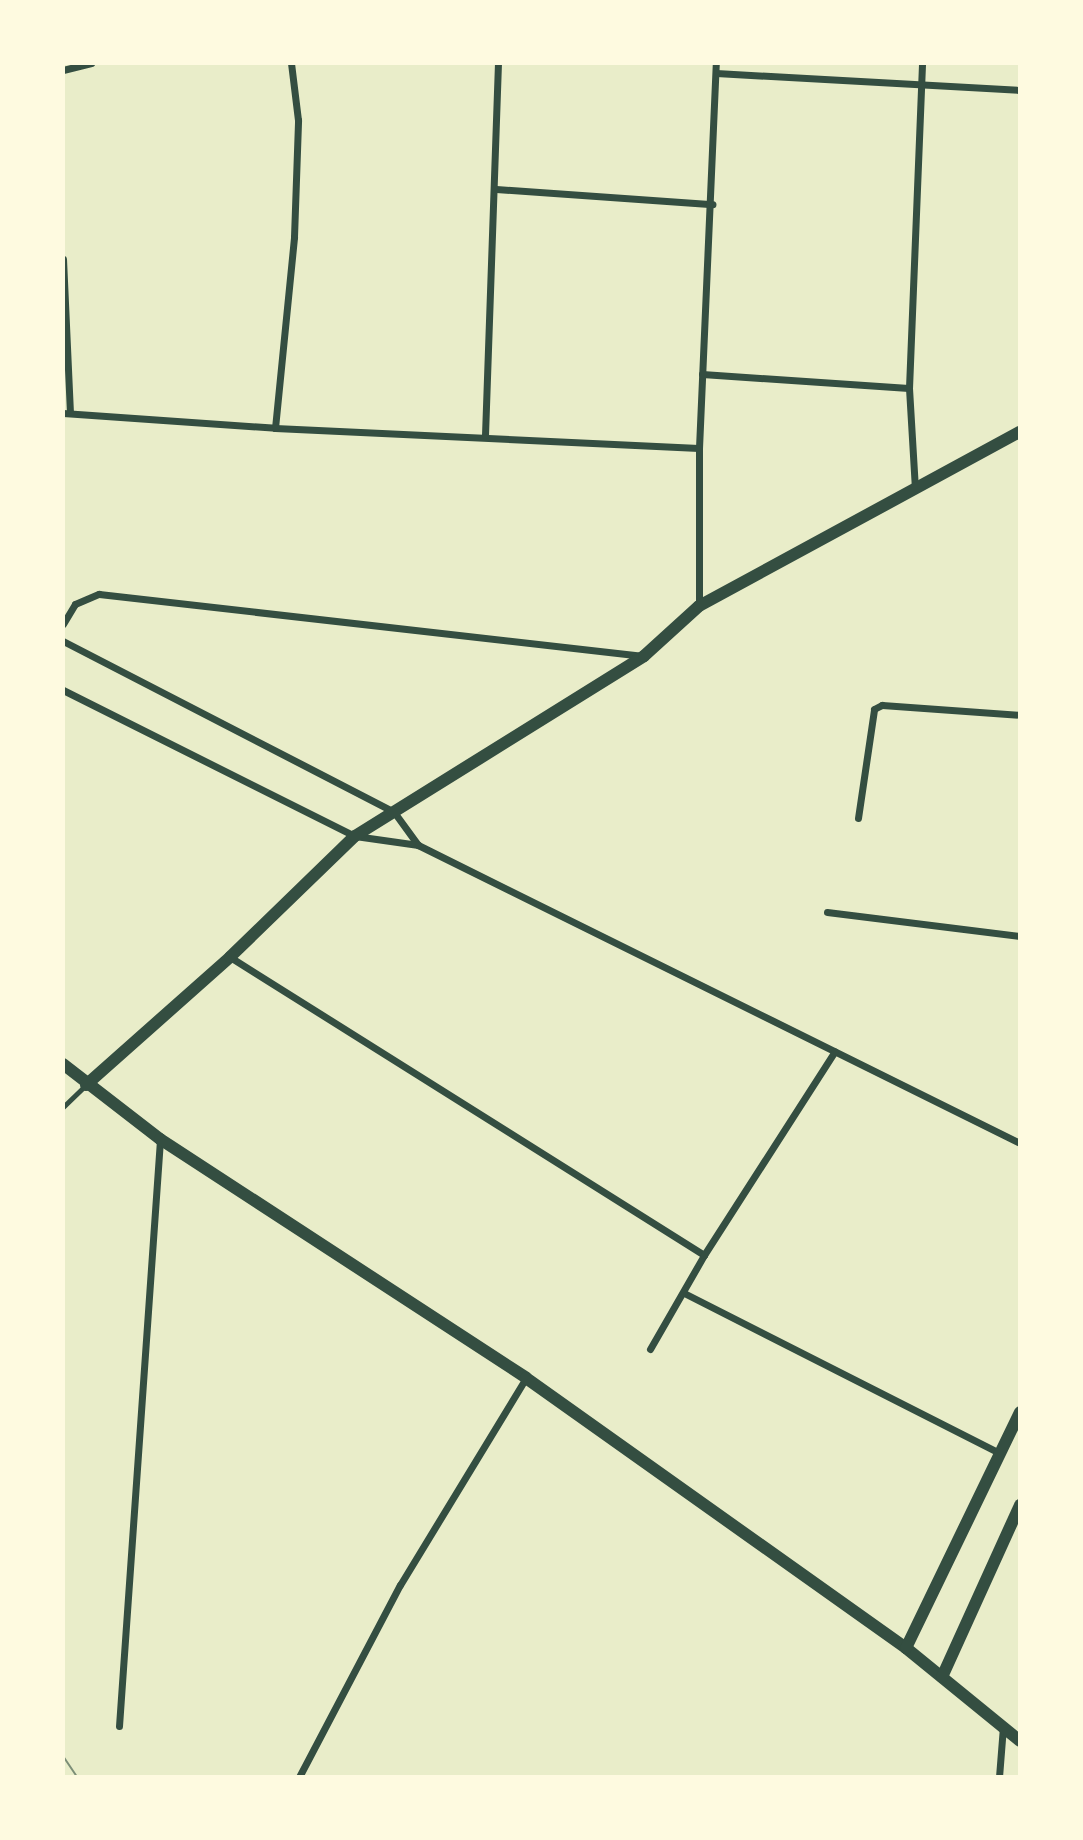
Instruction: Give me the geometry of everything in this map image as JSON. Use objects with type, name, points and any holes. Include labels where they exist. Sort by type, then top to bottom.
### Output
[{"type":"street","points":[[63,70],[91,63]]},
{"type":"street","points":[[275,428],[294,237],[298,120],[290,63]]},
{"type":"street","points":[[485,435],[496,188],[498,63]]},
{"type":"street","points":[[699,606],[699,448],[712,204],[716,63]]},
{"type":"street","points":[[915,489],[909,388],[922,63]]},
{"type":"street","points":[[716,73],[1020,90]]},
{"type":"street","points":[[496,188],[712,204]]},
{"type":"street","points":[[63,259],[66,413],[275,428],[485,435],[699,448]]},
{"type":"street","points":[[702,374],[909,388]]},
{"type":"street","points":[[86,1085],[230,957],[355,836],[644,656],[699,606],[1020,432]]},
{"type":"street","points":[[63,624],[75,604],[99,594],[644,656]]},
{"type":"street","points":[[63,641],[394,812],[418,845]]},
{"type":"street","points":[[63,690],[355,836],[418,845],[1020,1143]]},
{"type":"street","points":[[858,818],[874,709],[882,705],[1020,715]]},
{"type":"street","points":[[827,912],[1020,936]]},
{"type":"street","points":[[230,957],[704,1255]]},
{"type":"street","points":[[650,1349],[704,1255],[835,1051]]},
{"type":"street","points":[[63,1064],[86,1085],[160,1139],[526,1378],[906,1648],[1020,1741]]},
{"type":"street","points":[[119,1726],[160,1139]]},
{"type":"street","points":[[684,1293],[1000,1453]]},
{"type":"street","points":[[299,1777],[400,1585],[526,1378]]},
{"type":"street","points":[[906,1648],[1020,1412]]},
{"type":"street","points":[[942,1677],[1020,1505]]},
{"type":"street","points":[[999,1777],[1003,1726]]},
{"type":"lane","points":[[63,1107],[86,1085]]},
{"type":"tram line","points":[[63,1756],[77,1777]]}]
